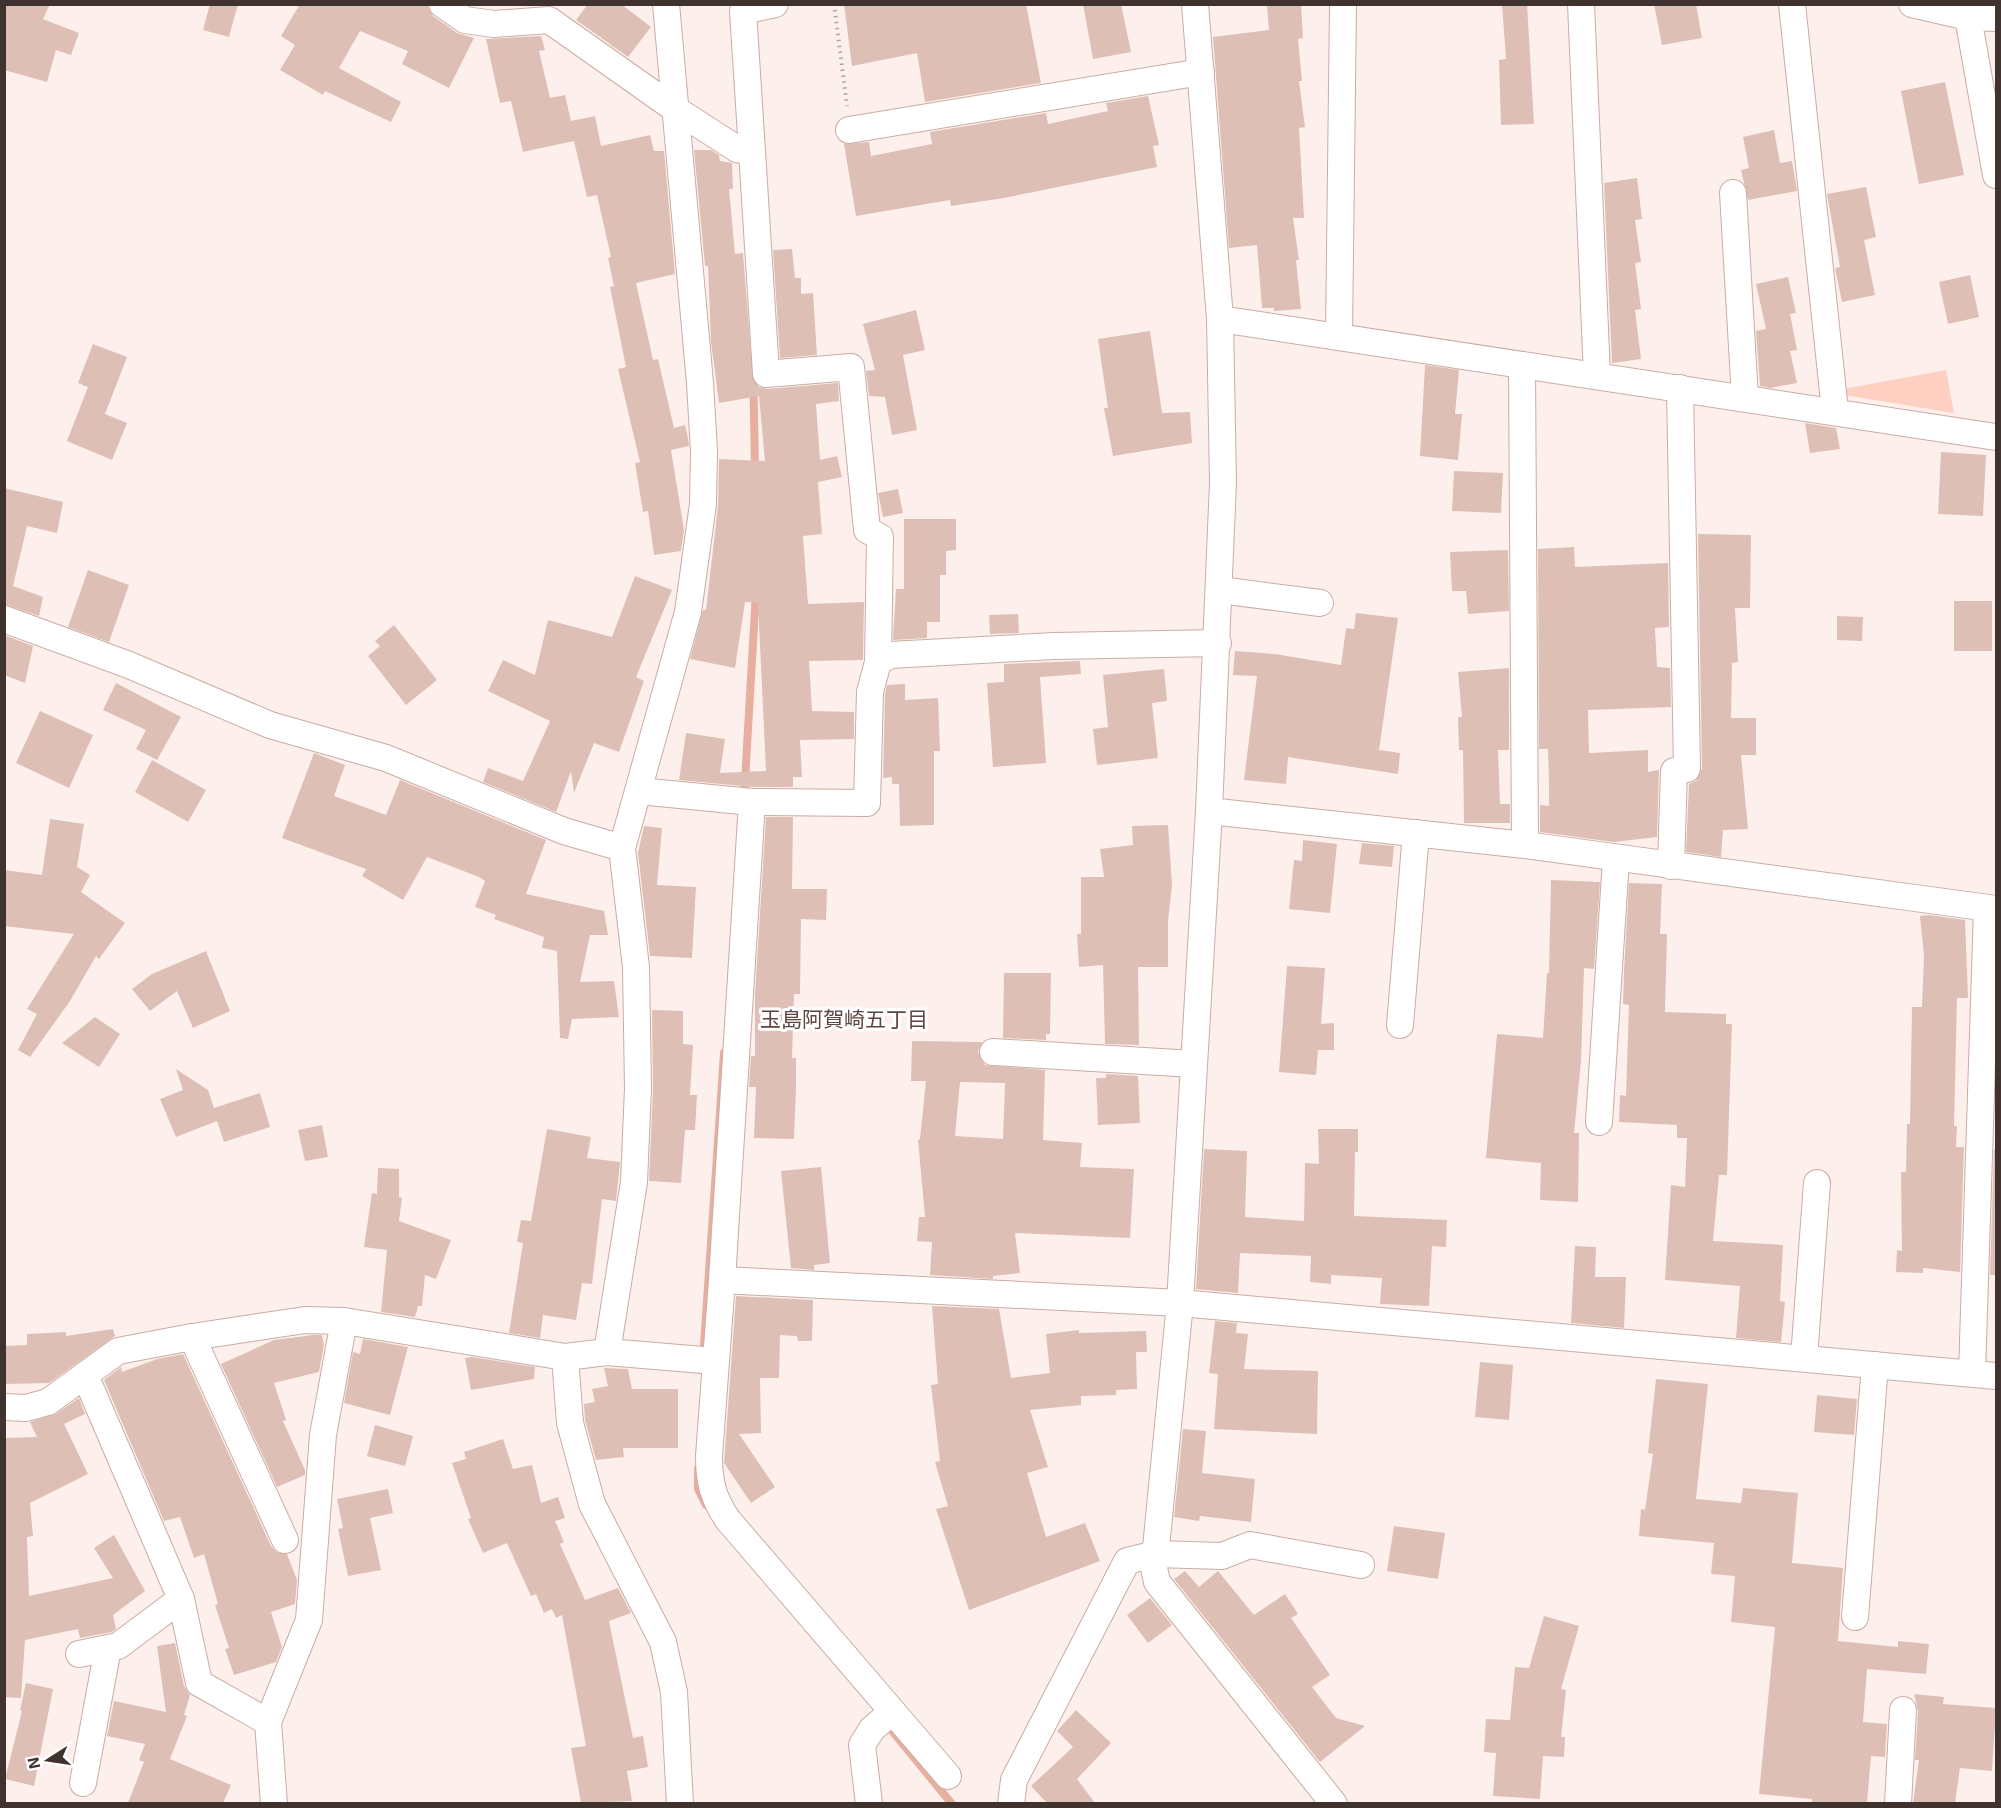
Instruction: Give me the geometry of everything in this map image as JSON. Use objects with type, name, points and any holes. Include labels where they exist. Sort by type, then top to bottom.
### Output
[{"type":"street","points":[[442,4],[465,20],[494,24],[549,20],[675,108],[746,150]]},
{"type":"street","points":[[607,1352],[634,1182],[638,1088],[636,967],[622,848],[688,612],[703,504],[704,451],[700,382],[666,4]]},
{"type":"street","points":[[639,791],[752,802],[867,803],[870,692],[878,663],[880,537],[867,530],[851,367],[766,374],[746,150],[743,11],[774,4]]},
{"type":"street","points":[[1195,4],[1220,319],[1223,482],[1218,643],[1180,1303],[1155,1554],[1157,1582],[1334,1803]]},
{"type":"street","points":[[1339,335],[1343,4]]},
{"type":"street","points":[[1581,4],[1597,376]]},
{"type":"street","points":[[1792,4],[1835,411]]},
{"type":"street","points":[[1912,4],[1968,17],[1996,18]]},
{"type":"street","points":[[1968,17],[1996,175]]},
{"type":"street","points":[[849,130],[1201,72]]},
{"type":"street","points":[[1733,193],[1745,398]]},
{"type":"street","points":[[1220,319],[1339,335],[1996,437]]},
{"type":"street","points":[[1522,365],[1525,845]]},
{"type":"street","points":[[1671,866],[1674,771],[1687,769],[1680,388]]},
{"type":"street","points":[[1220,590],[1320,603]]},
{"type":"street","points":[[4,619],[129,664],[270,725],[386,758],[564,831],[622,848]]},
{"type":"street","points":[[878,663],[890,655],[1054,646],[1218,643]]},
{"type":"street","points":[[752,802],[722,1280],[708,1361],[709,1483],[714,1500],[735,1529],[886,1717],[948,1776]]},
{"type":"street","points":[[722,1280],[1180,1303],[1984,1375],[1992,909],[1525,845],[1209,811]]},
{"type":"street","points":[[1400,1025],[1416,833]]},
{"type":"street","points":[[1599,1122],[1616,859]]},
{"type":"street","points":[[993,1052],[1194,1065]]},
{"type":"street","points":[[1804,1358],[1817,1183]]},
{"type":"street","points":[[4,1407],[26,1408],[48,1402],[118,1351],[304,1320],[344,1321],[565,1357],[607,1352],[708,1361]]},
{"type":"street","points":[[274,1803],[268,1722],[309,1620],[322,1435],[344,1321]]},
{"type":"street","points":[[192,1337],[285,1540]]},
{"type":"street","points":[[565,1357],[570,1424],[592,1504],[663,1642],[674,1692],[680,1803]]},
{"type":"street","points":[[1855,1617],[1875,1365]]},
{"type":"street","points":[[85,1375],[181,1599],[199,1683],[268,1722]]},
{"type":"street","points":[[1011,1803],[1014,1780],[1127,1561],[1155,1554],[1222,1556],[1250,1545],[1361,1565]]},
{"type":"street","points":[[79,1654],[118,1646],[181,1599]]},
{"type":"street","points":[[83,1783],[108,1648]]},
{"type":"street","points":[[1898,1803],[1903,1710]]},
{"type":"street","points":[[869,1803],[862,1745],[886,1717]]},
{"type":"path","points":[[834,4],[849,130]]},
{"type":"shaded area","points":[[1946,370],[1954,413],[1844,395],[1843,389]]},
{"type":"building","points":[[4,4],[50,4],[43,19],[79,33],[71,55],[56,50],[47,82],[4,70]]},
{"type":"building","points":[[210,4],[238,4],[229,37],[203,30]]},
{"type":"building","points":[[300,4],[427,4],[433,16],[457,33],[474,38],[449,88],[402,64],[408,51],[360,31],[339,68],[401,102],[391,122],[325,91],[323,95],[280,70],[295,45],[281,36]]},
{"type":"building","points":[[588,4],[621,4],[651,27],[628,57],[576,20]]},
{"type":"building","points":[[844,4],[1026,4],[1041,83],[925,102],[917,53],[852,66]]},
{"type":"building","points":[[1083,4],[1121,4],[1131,52],[1093,59]]},
{"type":"building","points":[[1301,4],[1303,38],[1298,39],[1302,81],[1299,81],[1305,127],[1299,128],[1304,218],[1293,218],[1299,260],[1296,260],[1301,309],[1274,311],[1274,308],[1262,308],[1257,245],[1229,248],[1213,37],[1269,30],[1267,6]]},
{"type":"building","points":[[1502,4],[1527,4],[1534,124],[1501,125],[1499,60],[1506,59]]},
{"type":"building","points":[[1654,4],[1696,4],[1702,38],[1662,45]]},
{"type":"building","points":[[541,36],[545,50],[539,51],[550,98],[565,95],[571,121],[595,116],[601,146],[650,135],[654,151],[664,151],[675,274],[636,283],[653,360],[658,359],[674,428],[685,425],[688,438],[689,446],[671,450],[684,530],[681,551],[654,555],[648,511],[643,512],[635,463],[640,462],[618,369],[626,367],[610,287],[614,286],[608,258],[611,257],[597,195],[587,197],[574,141],[523,152],[511,101],[500,103],[486,39]]},
{"type":"building","points":[[1945,82],[1964,175],[1919,184],[1901,91]]},
{"type":"building","points":[[1148,96],[1159,145],[1153,146],[1157,167],[1004,198],[951,206],[950,200],[856,216],[844,144],[869,142],[871,156],[932,144],[930,132],[1046,113],[1048,124],[1108,111],[1106,103]]},
{"type":"building","points":[[1774,130],[1780,163],[1792,161],[1797,191],[1748,200],[1741,170],[1749,168],[1743,137]]},
{"type":"building","points":[[694,150],[711,150],[719,155],[720,161],[732,163],[733,189],[729,189],[735,254],[743,253],[753,382],[767,389],[838,383],[839,401],[816,404],[820,460],[837,456],[842,477],[818,482],[822,534],[803,536],[808,604],[864,602],[863,660],[809,661],[812,711],[854,712],[854,739],[800,740],[802,777],[793,777],[793,787],[753,787],[679,780],[686,733],[725,739],[720,773],[766,771],[758,603],[745,602],[735,668],[690,659],[703,610],[706,610],[718,506],[719,459],[765,461],[759,396],[719,403],[711,342],[708,266],[705,266]]},
{"type":"building","points":[[1637,178],[1642,219],[1635,220],[1641,262],[1635,263],[1641,309],[1635,310],[1641,359],[1612,363],[1604,183]]},
{"type":"building","points":[[1866,187],[1876,237],[1864,240],[1875,295],[1842,302],[1835,268],[1840,267],[1827,194]]},
{"type":"building","points":[[792,249],[795,278],[801,278],[801,294],[813,293],[817,355],[780,358],[773,250]]},
{"type":"building","points":[[1970,275],[1979,317],[1948,324],[1939,282]]},
{"type":"building","points":[[1788,277],[1796,313],[1790,314],[1797,350],[1790,351],[1797,383],[1770,388],[1760,386],[1756,331],[1766,329],[1756,284]]},
{"type":"building","points":[[916,310],[925,350],[903,355],[917,430],[892,435],[885,397],[869,396],[866,371],[875,370],[863,324]]},
{"type":"building","points":[[1150,331],[1162,413],[1190,412],[1192,443],[1113,456],[1104,408],[1108,408],[1098,339]]},
{"type":"building","points":[[93,344],[127,357],[105,414],[127,423],[112,460],[67,441],[88,387],[78,383]]},
{"type":"building","points":[[1425,365],[1459,370],[1455,414],[1462,414],[1458,460],[1420,456]]},
{"type":"building","points":[[1805,423],[1836,428],[1840,449],[1810,453]]},
{"type":"building","points":[[1941,452],[1986,455],[1983,516],[1938,514]]},
{"type":"building","points":[[1454,471],[1503,473],[1501,513],[1452,511]]},
{"type":"building","points":[[4,488],[63,502],[57,533],[27,526],[13,586],[43,597],[39,616],[4,604]]},
{"type":"building","points":[[898,489],[903,513],[883,517],[878,493]]},
{"type":"building","points":[[904,519],[956,519],[956,550],[946,551],[946,575],[940,575],[940,622],[927,622],[927,638],[893,640],[896,589],[904,589]]},
{"type":"building","points":[[1698,534],[1751,535],[1750,608],[1735,608],[1738,662],[1732,663],[1731,718],[1756,718],[1756,755],[1741,755],[1748,829],[1723,830],[1721,857],[1686,852],[1689,784],[1696,781],[1702,769]]},
{"type":"building","points":[[1574,547],[1575,567],[1668,563],[1669,627],[1655,628],[1657,667],[1670,668],[1671,707],[1588,710],[1589,753],[1648,750],[1648,772],[1659,770],[1657,837],[1614,842],[1540,832],[1540,805],[1549,806],[1549,779],[1548,749],[1539,749],[1538,549]]},
{"type":"building","points":[[1508,550],[1509,611],[1468,614],[1466,591],[1452,591],[1450,552]]},
{"type":"building","points":[[88,570],[129,585],[109,642],[68,627]]},
{"type":"building","points":[[635,576],[672,590],[636,677],[644,681],[619,752],[594,743],[574,793],[571,771],[556,812],[483,782],[488,768],[523,781],[550,721],[488,691],[503,660],[535,675],[548,620],[612,637]]},
{"type":"building","points":[[1954,601],[1992,601],[1992,651],[1954,651]]},
{"type":"building","points":[[1356,613],[1398,618],[1379,750],[1400,753],[1398,774],[1288,757],[1286,784],[1244,780],[1257,676],[1233,675],[1235,651],[1275,654],[1341,665],[1346,628],[1354,629]]},
{"type":"building","points":[[1018,614],[1019,633],[990,634],[989,615]]},
{"type":"building","points":[[1837,616],[1863,617],[1862,641],[1837,640]]},
{"type":"building","points":[[394,625],[437,680],[406,705],[368,656],[380,646],[375,641]]},
{"type":"building","points":[[4,635],[33,646],[25,683],[4,675]]},
{"type":"building","points":[[1080,661],[1081,674],[1040,677],[1046,763],[993,767],[987,683],[1004,682],[1004,664]]},
{"type":"building","points":[[1509,668],[1509,750],[1498,750],[1500,804],[1510,804],[1510,823],[1464,823],[1463,750],[1459,750],[1458,717],[1462,717],[1458,672]]},
{"type":"building","points":[[1164,669],[1167,701],[1152,703],[1158,758],[1097,765],[1093,729],[1108,727],[1103,675]]},
{"type":"building","points":[[116,683],[181,717],[157,760],[136,749],[146,730],[103,710]]},
{"type":"building","points":[[905,684],[905,700],[938,698],[940,751],[934,751],[934,825],[900,826],[899,784],[892,784],[892,777],[883,778],[887,685]]},
{"type":"building","points":[[40,711],[93,735],[69,788],[16,763]]},
{"type":"building","points":[[314,753],[345,765],[334,796],[386,815],[400,780],[546,840],[526,894],[604,911],[608,935],[590,935],[580,982],[614,981],[619,1017],[572,1019],[568,1039],[560,1038],[557,951],[542,948],[544,937],[494,919],[496,915],[475,907],[485,881],[479,877],[427,857],[403,900],[362,876],[366,869],[282,838]]},
{"type":"building","points":[[152,760],[206,790],[188,822],[135,792]]},
{"type":"building","points":[[766,817],[793,817],[792,889],[827,889],[826,920],[801,919],[800,994],[794,994],[792,1058],[796,1058],[796,1087],[794,1139],[754,1138],[756,1087],[749,1087],[751,1056],[755,1056],[755,994]]},
{"type":"building","points":[[50,819],[84,824],[77,867],[90,875],[81,892],[125,923],[99,959],[96,956],[70,1001],[30,1057],[18,1050],[37,1014],[27,1009],[74,934],[4,926],[4,870],[42,875]]},
{"type":"building","points":[[1168,825],[1172,885],[1168,921],[1168,967],[1138,967],[1139,1045],[1105,1044],[1103,965],[1079,967],[1077,934],[1081,934],[1081,877],[1104,877],[1100,849],[1133,845],[1132,826]]},
{"type":"building","points":[[644,826],[662,828],[657,885],[696,887],[692,958],[650,956],[638,853]]},
{"type":"building","points":[[1303,840],[1337,844],[1330,913],[1289,909],[1294,860],[1302,861]]},
{"type":"building","points":[[1362,843],[1394,846],[1392,867],[1359,864]]},
{"type":"building","points":[[1551,880],[1600,882],[1594,969],[1584,968],[1581,1061],[1574,1133],[1579,1133],[1578,1202],[1540,1200],[1541,1163],[1486,1158],[1497,1034],[1543,1038],[1547,973],[1549,973]]},
{"type":"building","points":[[1629,883],[1662,884],[1660,934],[1667,934],[1665,1012],[1726,1014],[1726,1024],[1732,1024],[1727,1175],[1719,1175],[1713,1241],[1783,1245],[1780,1301],[1785,1302],[1781,1342],[1736,1338],[1740,1286],[1665,1280],[1671,1185],[1685,1187],[1687,1138],[1677,1138],[1677,1125],[1619,1122],[1620,1095],[1626,1096],[1629,1005],[1623,1004]]},
{"type":"building","points":[[1920,916],[1965,920],[1968,998],[1957,998],[1954,1126],[1957,1126],[1956,1147],[1964,1147],[1960,1272],[1923,1268],[1923,1273],[1896,1272],[1897,1250],[1902,1251],[1901,1172],[1906,1172],[1907,1124],[1910,1124],[1912,1007],[1922,1007],[1924,956]]},
{"type":"building","points":[[206,951],[230,1011],[193,1028],[177,991],[150,1011],[132,989],[152,974]]},
{"type":"building","points":[[1287,966],[1325,968],[1321,1024],[1334,1023],[1334,1050],[1318,1050],[1316,1075],[1279,1072]]},
{"type":"building","points":[[1004,973],[1051,973],[1050,1034],[1046,1034],[1046,1040],[1003,1038]]},
{"type":"building","points":[[652,1010],[683,1011],[683,1044],[693,1045],[690,1095],[697,1095],[695,1130],[685,1130],[681,1183],[649,1181],[653,1089]]},
{"type":"building","points":[[95,1017],[120,1034],[99,1067],[62,1043]]},
{"type":"building","points":[[912,1041],[982,1042],[978,1052],[985,1065],[1045,1070],[1043,1140],[1082,1143],[1080,1167],[1134,1169],[1130,1238],[1015,1233],[1020,1273],[993,1276],[993,1279],[930,1275],[932,1242],[917,1241],[919,1217],[925,1217],[918,1140],[920,1139],[926,1081],[911,1081]],"holes":[[[960,1082],[1005,1083],[1003,1139],[955,1136]]]},
{"type":"building","points":[[176,1069],[208,1090],[214,1108],[260,1093],[270,1127],[224,1142],[217,1121],[176,1137],[160,1099],[183,1090]]},
{"type":"building","points":[[1106,1074],[1138,1076],[1140,1123],[1098,1125],[1096,1078],[1106,1078]]},
{"type":"building","points":[[322,1125],[328,1157],[305,1161],[298,1130]]},
{"type":"building","points":[[547,1129],[591,1137],[587,1158],[620,1162],[616,1201],[602,1199],[592,1284],[582,1283],[576,1320],[543,1315],[540,1338],[509,1333],[523,1243],[517,1242],[521,1220],[531,1221]]},
{"type":"building","points":[[1318,1129],[1358,1129],[1358,1152],[1355,1152],[1354,1216],[1447,1220],[1446,1247],[1432,1246],[1429,1306],[1380,1304],[1382,1278],[1331,1275],[1331,1284],[1310,1282],[1311,1256],[1240,1253],[1238,1293],[1196,1289],[1204,1149],[1247,1151],[1245,1217],[1304,1221],[1305,1163],[1319,1164]]},
{"type":"building","points":[[1994,1149],[1996,1149],[1996,1275],[1990,1275]]},
{"type":"building","points":[[821,1167],[830,1263],[814,1265],[814,1270],[791,1268],[781,1171]]},
{"type":"building","points":[[378,1168],[399,1169],[399,1197],[402,1198],[399,1221],[451,1240],[436,1279],[425,1275],[422,1306],[418,1306],[415,1317],[381,1312],[387,1250],[364,1247],[372,1193],[377,1194]]},
{"type":"building","points":[[1575,1246],[1596,1247],[1595,1277],[1626,1277],[1624,1328],[1571,1323]]},
{"type":"building","points":[[736,1296],[813,1300],[812,1341],[798,1341],[797,1336],[780,1335],[779,1378],[760,1378],[761,1433],[739,1434],[775,1487],[751,1503],[724,1463]]},
{"type":"building","points":[[932,1306],[999,1309],[1011,1378],[1050,1373],[1046,1334],[1079,1330],[1079,1333],[1146,1331],[1147,1352],[1136,1352],[1137,1389],[1116,1390],[1116,1395],[1081,1396],[1081,1405],[1030,1410],[1048,1467],[1027,1473],[1046,1537],[1085,1523],[1100,1561],[969,1610],[936,1509],[948,1506],[935,1462],[940,1461],[931,1385],[938,1384]]},
{"type":"building","points":[[1215,1321],[1237,1323],[1236,1333],[1248,1334],[1244,1369],[1318,1371],[1317,1434],[1214,1429],[1218,1374],[1209,1373]]},
{"type":"building","points":[[113,1329],[115,1336],[49,1383],[4,1384],[4,1346],[27,1345],[27,1334],[66,1332],[66,1336]]},
{"type":"building","points":[[322,1335],[324,1345],[319,1372],[274,1383],[286,1420],[283,1421],[305,1470],[305,1475],[277,1487],[221,1364],[274,1340]]},
{"type":"building","points":[[363,1339],[408,1347],[390,1415],[344,1403],[353,1352],[360,1354]]},
{"type":"building","points":[[183,1354],[271,1546],[277,1552],[287,1554],[297,1580],[295,1604],[271,1612],[282,1647],[276,1662],[234,1675],[225,1649],[229,1648],[215,1605],[218,1604],[204,1554],[194,1558],[180,1517],[164,1521],[104,1380],[121,1367],[122,1372],[157,1359]]},
{"type":"building","points":[[472,1357],[535,1367],[534,1379],[471,1390],[465,1358]]},
{"type":"building","points":[[1480,1362],[1513,1365],[1509,1420],[1475,1417]]},
{"type":"building","points":[[604,1368],[628,1369],[632,1389],[678,1389],[678,1448],[623,1448],[624,1457],[596,1460],[585,1420],[584,1404],[595,1402],[592,1389],[608,1386]]},
{"type":"building","points":[[1656,1379],[1708,1384],[1696,1499],[1741,1503],[1743,1488],[1798,1493],[1792,1563],[1843,1568],[1838,1641],[1898,1647],[1898,1641],[1929,1644],[1926,1674],[1867,1669],[1863,1722],[1887,1724],[1885,1757],[1871,1756],[1867,1803],[1812,1803],[1812,1799],[1759,1794],[1775,1627],[1731,1622],[1735,1576],[1711,1574],[1714,1543],[1639,1536],[1641,1509],[1645,1510],[1653,1454],[1648,1453]]},
{"type":"building","points":[[1817,1395],[1857,1399],[1854,1435],[1814,1432]]},
{"type":"building","points":[[79,1398],[85,1414],[64,1424],[88,1474],[30,1503],[33,1536],[27,1537],[29,1596],[113,1578],[94,1548],[114,1535],[145,1591],[113,1615],[116,1629],[112,1632],[80,1638],[78,1629],[25,1640],[21,1698],[4,1697],[4,1438],[37,1437],[30,1422],[56,1414]]},
{"type":"building","points":[[375,1425],[413,1436],[405,1466],[367,1456]]},
{"type":"building","points":[[1183,1429],[1206,1431],[1202,1473],[1255,1479],[1251,1522],[1200,1516],[1199,1521],[1174,1517]]},
{"type":"building","points":[[503,1439],[513,1469],[532,1465],[541,1503],[558,1497],[565,1518],[555,1521],[564,1542],[560,1544],[585,1600],[618,1588],[631,1613],[609,1621],[633,1738],[643,1736],[648,1767],[627,1771],[632,1801],[581,1803],[571,1748],[586,1746],[562,1615],[556,1618],[552,1609],[544,1613],[536,1594],[531,1596],[507,1543],[483,1553],[468,1519],[471,1518],[452,1463],[466,1459],[464,1452]]},
{"type":"building","points":[[388,1489],[393,1513],[370,1518],[381,1570],[348,1576],[338,1529],[343,1528],[337,1499]]},
{"type":"building","points":[[1394,1526],[1445,1533],[1438,1579],[1387,1571]]},
{"type":"building","points":[[1185,1571],[1199,1587],[1218,1571],[1254,1615],[1285,1594],[1298,1614],[1291,1618],[1330,1675],[1312,1687],[1336,1718],[1365,1726],[1320,1762],[1174,1579]]},
{"type":"building","points":[[1150,1598],[1172,1625],[1148,1643],[1127,1615]]},
{"type":"building","points":[[1544,1616],[1579,1626],[1561,1689],[1566,1690],[1561,1737],[1565,1737],[1564,1757],[1543,1756],[1540,1799],[1493,1796],[1496,1753],[1484,1752],[1486,1719],[1510,1720],[1515,1667],[1529,1668]]},
{"type":"building","points":[[175,1643],[184,1686],[190,1695],[184,1715],[187,1716],[170,1759],[231,1785],[223,1803],[128,1803],[144,1762],[139,1760],[145,1744],[107,1736],[114,1701],[166,1712],[157,1646]]},
{"type":"building","points":[[26,1683],[53,1689],[34,1786],[5,1779],[22,1711],[20,1710]]},
{"type":"building","points":[[1914,1694],[1944,1697],[1943,1704],[1996,1708],[1992,1771],[1960,1768],[1955,1803],[1913,1803],[1919,1760],[1915,1760],[1918,1711]]},
{"type":"building","points":[[1076,1710],[1111,1743],[1077,1779],[1095,1803],[1047,1803],[1031,1786],[1073,1747],[1057,1731]]},
{"type":"waterway","points":[[753,361],[755,471]]},
{"type":"waterway","points":[[744,798],[756,592]]},
{"type":"waterway","points":[[704,1345],[724,1053]]},
{"type":"waterway","points":[[698,1469],[698,1489],[706,1505]]},
{"type":"waterway","points":[[888,1726],[952,1804]]},
{"type":"district","name":"玉島阿賀崎五丁目","points":[[844,1018]]}]
